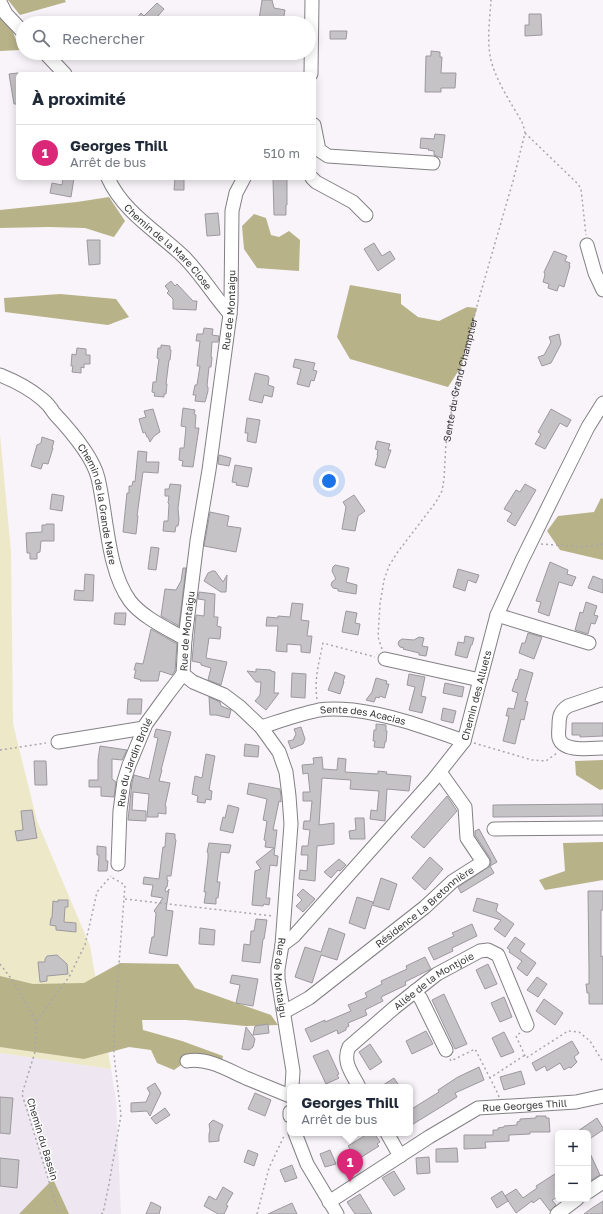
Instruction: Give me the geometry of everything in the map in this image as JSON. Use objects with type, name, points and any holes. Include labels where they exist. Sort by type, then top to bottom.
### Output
[{"type":"street","points":[[312,0],[312,16]]},
{"type":"street","points":[[0,2],[6,14],[16,25]]},
{"type":"street","points":[[52,60],[63,72]]},
{"type":"street","points":[[311,60],[311,72]]},
{"type":"street","points":[[316,135],[319,150],[328,156],[433,163]]},
{"type":"street","name":"Chemin de la Mare Close","points":[[109,180],[112,187],[124,203],[184,258],[202,278],[217,300],[230,314]]},
{"type":"street","name":"Rue de Montaigu","points":[[243,180],[236,193],[232,211],[230,314],[209,470],[197,541],[185,639],[183,674],[193,682],[224,695],[261,727],[279,752],[286,772],[290,796],[291,824],[278,979],[293,1072],[292,1084]]},
{"type":"street","points":[[314,180],[353,202],[366,215]]},
{"type":"street","points":[[587,245],[595,273],[603,290]]},
{"type":"street","name":"Chemin de la Grande Mare","points":[[0,375],[19,384],[43,399],[72,433],[89,459],[98,477],[107,531],[120,584],[130,602],[145,615],[185,639]]},
{"type":"street","name":"Chemin des Alluets","points":[[282,945],[299,930],[440,772],[464,741],[497,615],[530,543],[588,427],[603,403]]},
{"type":"street","points":[[497,615],[589,643]]},
{"type":"street","points":[[385,659],[480,680]]},
{"type":"street","name":"Rue du Jardin Brûlé","points":[[118,864],[120,811],[124,781],[129,766],[144,728],[183,674]]},
{"type":"street","points":[[603,694],[563,709],[560,715],[558,738],[565,746],[573,748],[603,748]]},
{"type":"street","name":"Sente des Acacias","points":[[261,727],[320,709],[342,709],[391,717],[464,741]]},
{"type":"street","points":[[58,742],[144,728]]},
{"type":"street","name":"Résidence La Bretonnière","points":[[284,1012],[309,998],[425,907],[453,882],[483,862],[467,838],[465,807],[440,772]]},
{"type":"street","points":[[494,829],[603,828]]},
{"type":"street","name":"Allée de la Montjoie","points":[[357,1084],[348,1067],[346,1055],[350,1047],[437,974],[480,951],[488,950],[498,955],[527,1025]]},
{"type":"street","points":[[415,991],[421,999],[446,1050]]},
{"type":"street","points":[[187,1061],[196,1060],[216,1065],[287,1095]]},
{"type":"street","name":"Rue Georges Thill","points":[[330,1202],[400,1156],[478,1108],[576,1102],[603,1096]]},
{"type":"street","points":[[293,1136],[299,1145],[307,1164],[337,1214]]},
{"type":"street","points":[[389,1136],[400,1156]]},
{"type":"street","points":[[591,1190],[603,1182]]},
{"type":"street","points":[[556,1214],[574,1202]]},
{"type":"path","points":[[491,0],[489,42],[490,56],[497,76],[522,122],[525,133],[578,184],[581,189],[587,245]]},
{"type":"path","name":"Sente du Grand Champtier","points":[[385,659],[378,637],[380,604],[384,580],[389,566],[397,553],[436,502],[442,491],[446,443],[455,391],[525,133]]},
{"type":"path","points":[[530,543],[585,547],[603,544]]},
{"type":"path","points":[[320,709],[315,689],[323,643],[385,659]]},
{"type":"path","points":[[464,741],[532,760],[546,761],[565,746]]},
{"type":"path","points":[[0,750],[58,742]]},
{"type":"path","points":[[0,964],[16,985],[36,1022],[69,977],[85,946],[97,892],[111,876],[126,885],[114,1028],[114,1055],[120,1115],[109,1184],[103,1213],[101,1214]]},
{"type":"path","points":[[125,899],[219,909],[284,918]]},
{"type":"path","name":"Chemin du Bassin","points":[[36,1022],[35,1052],[22,1094],[59,1214]]},
{"type":"path","points":[[527,1025],[516,1036],[526,1058],[568,1031],[579,1032],[590,1041],[603,1062]]},
{"type":"path","points":[[446,1050],[451,1061],[475,1049],[498,1094],[499,1106]]},
{"type":"path","points":[[490,1078],[525,1055]]},
{"type":"path","points":[[257,1214],[269,1168],[288,1136]]},
{"type":"shaded area","points":[[8,0],[65,0],[66,2],[20,15]]},
{"type":"shaded area","points":[[5,12],[16,40],[16,50],[0,51],[0,13]]},
{"type":"shaded area","points":[[109,197],[125,221],[114,237],[85,228],[0,228],[0,210]]},
{"type":"shaded area","points":[[254,214],[266,218],[271,235],[279,237],[289,231],[300,240],[299,271],[257,268],[244,249],[242,226]]},
{"type":"shaded area","points":[[350,285],[401,294],[401,304],[418,317],[439,321],[467,307],[477,308],[461,367],[448,387],[350,359],[337,337]]},
{"type":"shaded area","points":[[60,294],[116,299],[129,317],[108,325],[5,312],[4,298]]},
{"type":"shaded area","points":[[0,434],[11,552],[13,724],[37,821],[90,946],[111,1069],[0,1053]]},
{"type":"shaded area","points":[[601,498],[603,499],[603,560],[560,550],[547,531],[558,516],[594,512]]},
{"type":"shaded area","points":[[603,760],[603,789],[600,790],[576,775],[575,761]]},
{"type":"shaded area","points":[[603,842],[603,880],[545,890],[539,880],[565,871],[563,843]]},
{"type":"shaded area","points":[[120,963],[178,964],[195,988],[271,1015],[278,1025],[245,1026],[186,1020],[142,1020],[143,1030],[182,1041],[223,1056],[220,1069],[184,1063],[174,1070],[157,1063],[151,1050],[129,1047],[84,1059],[0,1047],[0,976],[33,984],[84,983]]},
{"type":"shaded area","points":[[0,1053],[111,1069],[116,1100],[121,1214],[0,1214]]},
{"type":"shaded area","points":[[53,1179],[69,1214],[19,1214]]},
{"type":"building","points":[[262,0],[272,0],[274,8],[285,10],[284,16],[260,16]]},
{"type":"building","points":[[157,3],[164,9],[158,16],[144,16]]},
{"type":"building","points":[[529,14],[541,14],[542,35],[525,36],[525,25],[529,25]]},
{"type":"building","points":[[330,31],[347,31],[346,39],[330,39]]},
{"type":"building","points":[[431,51],[440,52],[440,57],[442,57],[441,73],[456,73],[455,88],[441,88],[441,92],[425,92],[426,56],[431,56]]},
{"type":"building","points":[[16,73],[16,104],[14,104],[9,74]]},
{"type":"building","points":[[435,134],[445,135],[442,158],[434,155],[434,151],[420,148],[421,138],[434,139]]},
{"type":"building","points":[[63,180],[74,180],[71,197],[50,193],[52,183],[62,185]]},
{"type":"building","points":[[175,180],[184,180],[184,190],[174,190]]},
{"type":"building","points":[[273,180],[287,180],[286,215],[274,215]]},
{"type":"building","points":[[218,213],[220,235],[207,236],[205,214]]},
{"type":"building","points":[[87,240],[100,240],[100,264],[89,265]]},
{"type":"building","points":[[374,243],[382,256],[390,251],[395,259],[378,271],[364,249]]},
{"type":"building","points":[[554,251],[567,256],[565,261],[570,263],[564,287],[559,285],[557,291],[548,288],[549,284],[543,282],[545,275],[544,272]]},
{"type":"building","points":[[171,281],[175,286],[177,284],[193,301],[197,301],[196,310],[173,309],[173,299],[167,293],[169,291],[165,286]]},
{"type":"building","points":[[204,328],[213,329],[212,335],[219,336],[218,342],[212,342],[211,367],[209,367],[207,386],[208,391],[205,402],[195,401],[196,395],[193,395],[195,385],[197,385],[200,366],[197,366],[200,341],[196,341],[197,334],[203,334]]},
{"type":"building","points":[[559,334],[561,344],[551,363],[542,366],[538,357],[544,355],[549,346],[551,342],[549,337]]},
{"type":"building","points":[[161,345],[170,346],[171,350],[166,394],[164,394],[164,397],[154,396],[155,393],[152,392],[153,382],[156,382],[159,359],[157,358],[158,348],[161,348]]},
{"type":"building","points":[[77,348],[86,349],[86,355],[90,355],[90,364],[84,364],[84,368],[81,367],[81,373],[72,372],[73,366],[71,366],[72,354],[76,355]]},
{"type":"building","points":[[295,359],[315,363],[313,370],[317,371],[314,381],[311,380],[309,387],[297,384],[301,369],[293,367]]},
{"type":"building","points":[[255,373],[268,376],[268,385],[274,387],[272,397],[264,395],[262,403],[249,400]]},
{"type":"building","points":[[183,408],[195,410],[195,428],[199,428],[193,467],[182,466],[183,461],[179,460],[180,448],[184,448],[186,427],[181,426]]},
{"type":"building","points":[[153,409],[160,432],[154,436],[150,442],[145,432],[143,433],[139,419],[146,417],[144,411]]},
{"type":"building","points":[[551,409],[571,420],[567,427],[560,423],[545,449],[535,444],[541,434],[538,432]]},
{"type":"building","points":[[247,418],[260,420],[256,443],[247,441],[248,433],[245,433]]},
{"type":"building","points":[[42,437],[54,441],[48,464],[43,463],[41,469],[31,466],[37,445],[41,443]]},
{"type":"building","points":[[377,441],[390,444],[388,450],[391,450],[385,468],[375,465],[378,455],[378,450],[375,449]]},
{"type":"building","points":[[138,451],[147,452],[146,462],[159,462],[158,473],[143,472],[136,534],[123,532],[127,493],[129,493],[129,486],[132,486],[133,481],[135,482]]},
{"type":"building","points":[[219,455],[231,458],[229,466],[218,464]]},
{"type":"building","points":[[235,465],[252,468],[248,487],[236,485],[237,483],[232,482]]},
{"type":"building","points":[[170,484],[181,485],[178,508],[179,520],[175,532],[163,531],[164,521],[168,521],[169,504],[169,496],[165,496],[165,489],[169,489]]},
{"type":"building","points":[[525,484],[536,490],[515,526],[507,521],[512,513],[504,509],[516,490],[520,492]]},
{"type":"building","points":[[52,494],[64,496],[62,511],[50,509]]},
{"type":"building","points":[[354,495],[365,511],[358,516],[355,531],[342,529],[346,507],[343,502]]},
{"type":"building","points":[[210,512],[229,516],[227,526],[241,528],[236,552],[204,546]]},
{"type":"building","points":[[54,524],[54,541],[41,541],[40,552],[37,553],[37,559],[30,559],[30,553],[27,553],[26,533],[42,532],[42,525]]},
{"type":"building","points":[[151,547],[159,548],[156,570],[148,569]]},
{"type":"building","points":[[550,562],[568,570],[567,574],[576,577],[572,586],[559,582],[549,616],[538,612],[541,602],[536,601]]},
{"type":"building","points":[[335,565],[349,568],[346,582],[357,585],[356,594],[338,591],[338,589],[333,588],[331,585],[332,582],[336,579],[332,571]]},
{"type":"building","points":[[183,568],[186,568],[179,626],[161,616],[165,589],[176,590],[181,581]]},
{"type":"building","points":[[458,569],[479,575],[476,583],[468,580],[465,591],[453,587]]},
{"type":"building","points":[[215,571],[223,582],[227,575],[226,592],[221,592],[204,581],[208,573]]},
{"type":"building","points":[[85,574],[94,575],[93,601],[74,600],[75,590],[84,591]]},
{"type":"building","points":[[593,576],[603,580],[603,593],[588,588]]},
{"type":"building","points":[[199,592],[215,594],[214,617],[218,617],[217,626],[221,627],[220,639],[209,638],[206,658],[227,662],[221,685],[208,680],[211,668],[201,665],[201,663],[192,661],[196,615],[204,616],[205,600],[198,599]]},
{"type":"building","points":[[586,602],[597,606],[594,615],[598,616],[595,624],[591,623],[588,634],[575,630],[580,612],[583,613]]},
{"type":"building","points":[[292,603],[303,604],[301,620],[309,621],[307,636],[312,636],[310,653],[301,652],[301,645],[287,644],[287,652],[276,651],[278,626],[266,626],[267,617],[290,617]]},
{"type":"building","points":[[346,611],[357,613],[355,623],[360,624],[358,635],[342,632]]},
{"type":"building","points":[[115,613],[126,613],[125,625],[114,624]]},
{"type":"building","points":[[151,629],[177,644],[175,671],[172,675],[160,671],[158,681],[140,681],[141,680],[134,678],[136,670],[134,670],[136,663],[143,664]]},
{"type":"building","points":[[528,633],[542,637],[534,659],[519,653],[522,643],[525,643]]},
{"type":"building","points":[[465,636],[474,638],[467,658],[455,655],[458,642],[464,643]]},
{"type":"building","points":[[419,637],[424,638],[422,646],[428,647],[426,656],[403,649],[404,648],[400,647],[398,644],[402,639],[414,640]]},
{"type":"building","points":[[256,669],[271,670],[275,672],[274,693],[279,693],[266,710],[255,701],[260,695],[261,682],[256,682],[247,671],[256,672]]},
{"type":"building","points":[[520,669],[533,673],[525,701],[528,702],[524,720],[521,719],[515,744],[503,741],[509,716],[506,716],[508,708],[514,709],[518,693],[512,691]]},
{"type":"building","points":[[335,672],[345,676],[340,694],[328,690]]},
{"type":"building","points":[[292,673],[306,674],[305,698],[291,697]]},
{"type":"building","points":[[409,674],[425,677],[421,696],[426,697],[422,713],[409,710],[415,687],[407,685]]},
{"type":"building","points":[[376,678],[387,681],[386,684],[389,684],[385,698],[380,696],[379,698],[376,697],[374,702],[366,700],[372,692]]},
{"type":"building","points":[[445,683],[464,687],[462,697],[443,693]]},
{"type":"building","points":[[209,697],[220,702],[221,706],[231,710],[229,718],[210,715]]},
{"type":"building","points":[[128,699],[142,699],[141,714],[127,714]]},
{"type":"building","points":[[443,708],[456,711],[453,723],[441,720]]},
{"type":"building","points":[[572,723],[603,723],[603,736],[580,737],[580,735],[572,735]]},
{"type":"building","points":[[376,724],[386,725],[387,731],[384,748],[374,747],[375,741],[373,741]]},
{"type":"building","points":[[301,727],[305,739],[303,744],[291,749],[288,741],[293,740],[296,734],[294,729]]},
{"type":"building","points":[[156,729],[171,732],[159,781],[170,783],[165,806],[166,814],[158,813],[158,817],[147,817],[149,794],[133,792],[132,810],[146,811],[146,821],[128,820],[134,775],[149,779],[158,738],[154,737]]},
{"type":"building","points":[[245,744],[259,746],[258,757],[244,756]]},
{"type":"building","points":[[100,746],[127,750],[122,760],[112,759],[112,779],[116,782],[114,797],[101,796],[101,787],[89,787],[89,780],[98,780]]},
{"type":"building","points":[[206,754],[215,756],[209,790],[212,791],[211,800],[206,799],[205,803],[197,802],[198,796],[192,794],[195,776],[202,778]]},
{"type":"building","points":[[322,757],[323,769],[337,770],[338,758],[346,759],[345,772],[378,774],[378,771],[387,772],[386,774],[411,776],[409,791],[387,789],[385,821],[370,819],[371,810],[377,811],[379,791],[350,789],[351,780],[322,778],[319,825],[334,823],[334,844],[317,846],[315,881],[299,879],[300,870],[307,871],[308,855],[301,855],[302,846],[308,846],[310,830],[303,829],[304,821],[310,821],[312,801],[303,801],[303,792],[310,792],[308,773],[303,774],[302,765],[314,764],[313,758]]},
{"type":"building","points":[[34,761],[46,761],[47,785],[35,785]]},
{"type":"building","points":[[249,783],[280,789],[281,797],[273,830],[277,830],[274,855],[278,856],[277,866],[270,865],[266,898],[270,898],[269,905],[264,904],[263,906],[252,905],[255,871],[261,869],[256,862],[274,848],[265,847],[266,841],[264,840],[267,821],[263,820],[267,799],[247,794]]},
{"type":"building","points":[[447,796],[457,811],[424,848],[411,837]]},
{"type":"building","points":[[603,804],[603,816],[493,817],[493,805]]},
{"type":"building","points":[[228,805],[239,808],[233,833],[220,830]]},
{"type":"building","points":[[32,810],[37,838],[17,841],[15,831],[23,830],[21,811]]},
{"type":"building","points":[[355,818],[364,818],[365,839],[350,839],[349,831],[356,830]]},
{"type":"building","points":[[479,829],[497,862],[490,866],[490,858],[475,835],[475,831]]},
{"type":"building","points":[[166,833],[175,834],[176,840],[171,876],[167,876],[168,880],[165,891],[167,892],[169,889],[166,910],[173,911],[167,956],[149,953],[152,937],[154,937],[156,913],[154,911],[163,898],[151,896],[153,885],[143,884],[144,877],[159,879]]},
{"type":"building","points":[[209,843],[231,845],[229,853],[221,852],[217,882],[220,882],[216,904],[204,903],[208,858],[207,852]]},
{"type":"building","points":[[97,846],[106,847],[106,861],[108,861],[107,871],[98,871],[99,855],[97,855]]},
{"type":"building","points":[[430,857],[443,869],[425,890],[412,878]]},
{"type":"building","points":[[339,859],[346,865],[340,871],[338,870],[331,878],[324,872]]},
{"type":"building","points":[[490,866],[494,873],[461,893],[458,887]]},
{"type":"building","points":[[381,878],[397,884],[389,910],[372,905],[365,929],[349,923],[357,897],[373,902],[373,904]]},
{"type":"building","points":[[303,889],[315,899],[303,912],[296,906],[302,900],[297,895]]},
{"type":"building","points":[[588,891],[603,891],[603,910],[601,910],[601,957],[603,956],[603,1004],[589,1004],[589,993],[587,993],[586,984],[589,984]]},
{"type":"building","points":[[477,898],[498,904],[496,911],[514,924],[505,937],[494,929],[501,920],[473,911]]},
{"type":"building","points":[[58,900],[68,900],[68,907],[65,907],[64,922],[76,923],[76,932],[56,930],[56,926],[50,925],[53,901],[58,902]]},
{"type":"building","points":[[256,919],[267,920],[260,963],[242,961],[244,944],[250,945],[251,931],[254,931]]},
{"type":"building","points":[[472,924],[477,936],[452,948],[453,951],[434,960],[428,948],[454,936],[452,933]]},
{"type":"building","points":[[200,928],[215,930],[214,945],[199,944]]},
{"type":"building","points":[[329,928],[345,934],[337,960],[321,955],[312,983],[295,977],[305,947],[321,952]]},
{"type":"building","points":[[515,937],[525,944],[520,951],[536,963],[527,976],[517,968],[522,961],[509,952],[510,950],[507,948]]},
{"type":"building","points":[[57,955],[67,964],[68,974],[47,976],[47,981],[40,982],[38,962],[45,962],[47,956]]},
{"type":"building","points":[[425,957],[431,969],[405,982],[406,985],[381,997],[383,1001],[365,1010],[367,1015],[348,1023],[349,1026],[346,1030],[338,1034],[337,1030],[311,1042],[305,1029],[351,1011],[348,1005],[367,997],[365,993],[382,984],[381,981],[407,969],[406,966]]},
{"type":"building","points":[[488,964],[497,984],[485,989],[476,970]]},
{"type":"building","points":[[232,975],[258,979],[253,1006],[236,1003],[240,985],[230,983]]},
{"type":"building","points":[[537,977],[547,984],[538,997],[527,990]]},
{"type":"building","points":[[444,994],[467,1044],[455,1049],[432,1000]]},
{"type":"building","points":[[504,997],[512,1017],[500,1022],[491,1003]]},
{"type":"building","points":[[544,999],[563,1013],[555,1025],[536,1011]]},
{"type":"building","points":[[268,1024],[269,1033],[253,1035],[255,1026]]},
{"type":"building","points":[[246,1027],[255,1039],[253,1047],[249,1050],[242,1049]]},
{"type":"building","points":[[426,1031],[433,1044],[412,1054],[406,1041]]},
{"type":"building","points":[[504,1032],[514,1052],[501,1057],[492,1038]]},
{"type":"building","points":[[572,1041],[579,1053],[574,1057],[577,1062],[571,1068],[569,1067],[564,1070],[560,1063],[547,1071],[545,1066],[536,1071],[532,1063]]},
{"type":"building","points":[[370,1044],[382,1062],[370,1070],[359,1052]]},
{"type":"building","points":[[328,1050],[339,1074],[337,1075],[339,1078],[326,1084],[313,1056]]},
{"type":"building","points":[[479,1067],[484,1080],[455,1093],[457,1097],[413,1124],[413,1108],[439,1092],[438,1090],[458,1077]]},
{"type":"building","points":[[521,1071],[525,1084],[504,1090],[500,1077]]},
{"type":"building","points":[[394,1078],[398,1084],[385,1084]]},
{"type":"building","points":[[155,1083],[161,1093],[150,1116],[147,1111],[131,1112],[131,1103],[146,1102],[150,1093],[147,1088]]},
{"type":"building","points":[[255,1093],[271,1100],[265,1116],[248,1109]]},
{"type":"building","points":[[0,1097],[13,1098],[10,1134],[0,1133]]},
{"type":"building","points":[[165,1108],[170,1115],[156,1124],[151,1118]]},
{"type":"building","points":[[536,1116],[546,1116],[546,1118],[549,1118],[550,1132],[530,1132],[530,1134],[509,1135],[509,1141],[485,1142],[486,1148],[464,1149],[464,1135],[493,1135],[493,1130],[498,1130],[498,1128],[504,1126],[517,1125],[517,1122],[520,1121],[520,1119],[536,1118]]},
{"type":"building","points":[[597,1118],[603,1128],[603,1130],[591,1138],[591,1130],[579,1130]]},
{"type":"building","points":[[213,1120],[223,1125],[219,1136],[219,1141],[209,1142],[209,1124]]},
{"type":"building","points":[[364,1136],[376,1136],[380,1142],[377,1144],[379,1146],[360,1158],[359,1156],[356,1158],[348,1146]]},
{"type":"building","points":[[457,1148],[458,1162],[436,1162],[436,1149]]},
{"type":"building","points":[[248,1150],[258,1154],[254,1166],[244,1162]]},
{"type":"building","points":[[330,1150],[336,1164],[325,1167],[320,1154]]},
{"type":"building","points":[[591,1156],[600,1175],[591,1180]]},
{"type":"building","points":[[429,1157],[430,1173],[417,1174],[416,1158]]},
{"type":"building","points":[[0,1158],[19,1160],[17,1188],[0,1186]]},
{"type":"building","points":[[292,1165],[297,1178],[285,1182],[280,1170]]},
{"type":"building","points":[[394,1171],[405,1189],[394,1196],[382,1178]]},
{"type":"building","points":[[555,1174],[555,1198],[552,1200],[556,1205],[550,1211],[540,1198],[533,1203],[532,1201],[516,1213],[505,1196],[516,1189],[523,1198],[537,1188],[536,1186]]},
{"type":"building","points":[[223,1187],[233,1193],[226,1205],[228,1206],[224,1214],[218,1214],[204,1206],[209,1196],[216,1200]]},
{"type":"building","points":[[502,1191],[508,1201],[497,1208],[491,1198]]},
{"type":"building","points":[[360,1194],[372,1214],[355,1214],[347,1202]]},
{"type":"building","points":[[603,1201],[603,1214],[584,1214],[592,1208]]},
{"type":"building","points":[[151,1202],[161,1207],[159,1214],[146,1214]]},
{"type":"building","points":[[292,1203],[297,1214],[268,1214]]},
{"type":"place","name":"Georges Thill","points":[[350,1182]]}]
